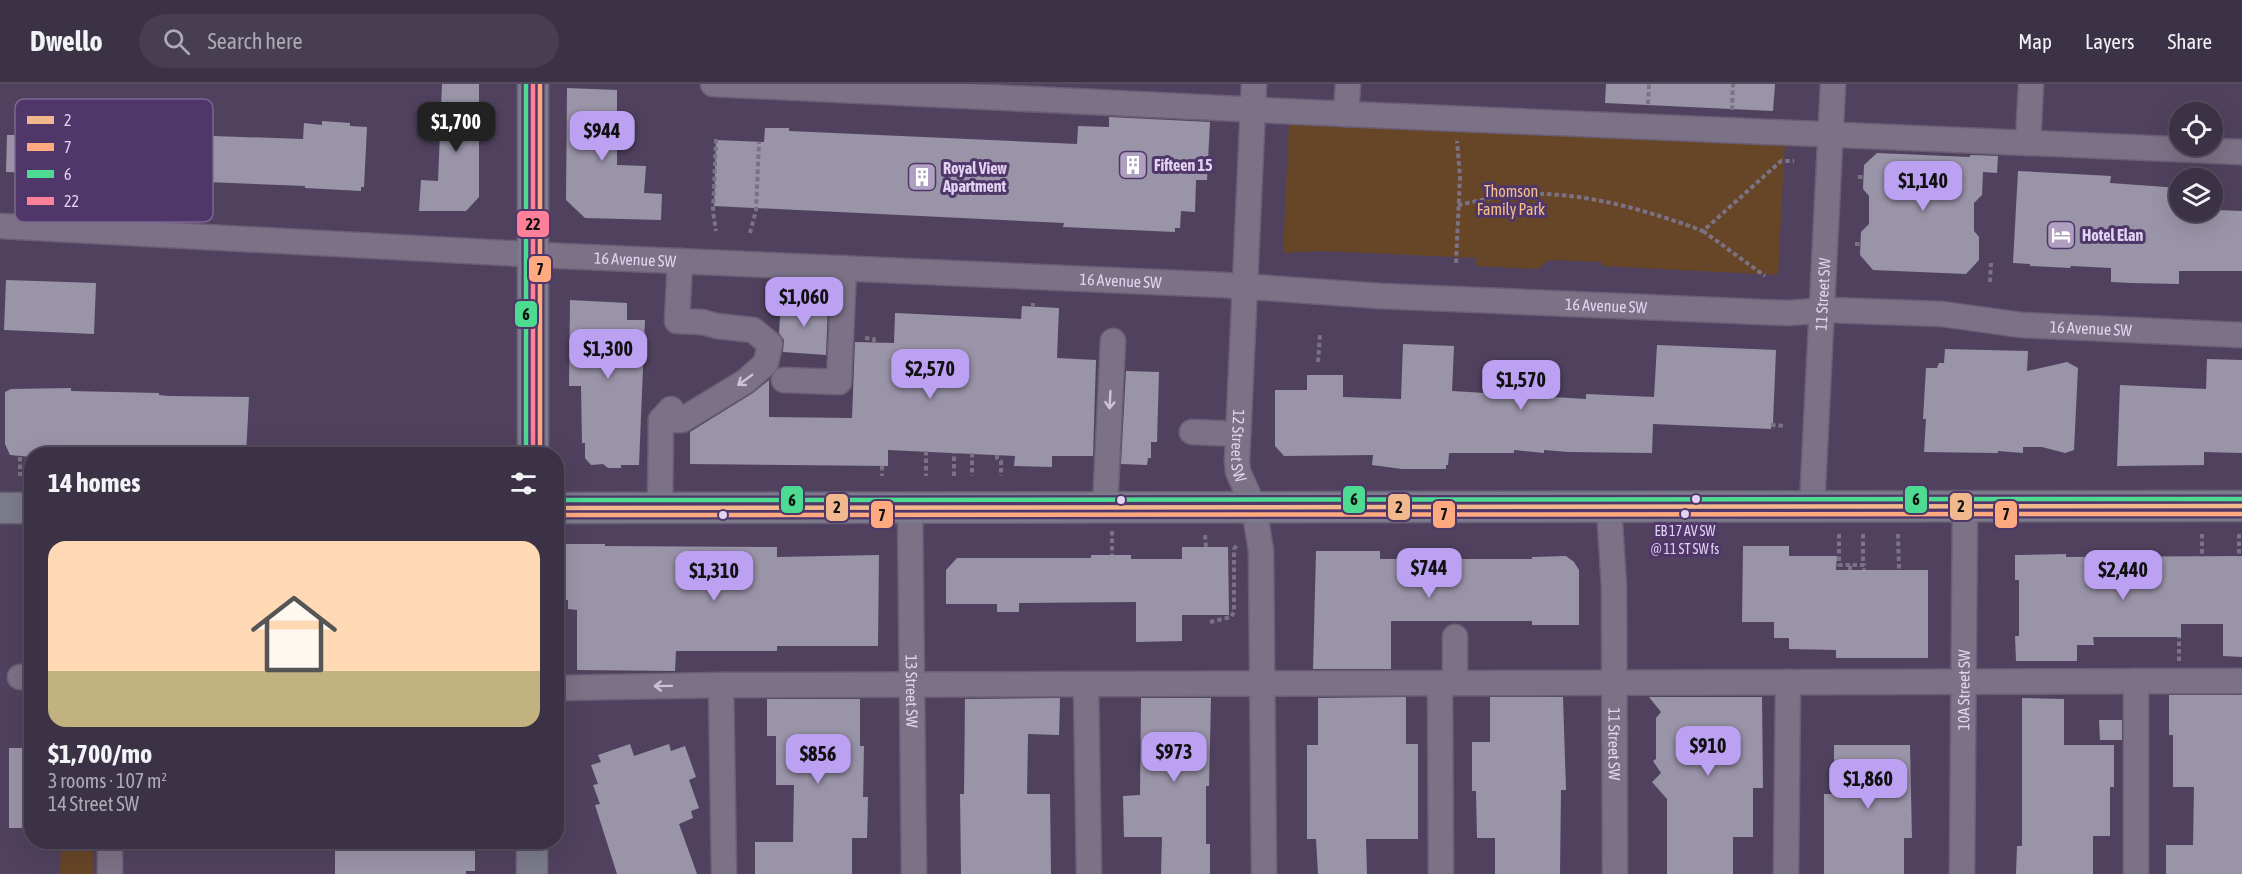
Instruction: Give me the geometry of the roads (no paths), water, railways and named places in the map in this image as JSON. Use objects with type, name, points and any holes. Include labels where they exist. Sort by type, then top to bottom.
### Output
[{"type":"main road","points":[[532,447],[533,84]]},
{"type":"main road","points":[[564,508],[910,508],[1109,516],[1254,507],[1965,506],[2241,520]]},
{"type":"main road","points":[[0,508],[24,508]]},
{"type":"main road","points":[[532,849],[532,874]]},
{"type":"street","points":[[713,84],[903,89],[1253,110],[2242,152]]},
{"type":"street","name":"12 Street SW","points":[[1254,84],[1238,472],[1254,507],[1261,551],[1264,874]]},
{"type":"street","points":[[1346,114],[1348,84]]},
{"type":"street","name":"11 Street SW","points":[[1812,506],[1833,84]]},
{"type":"street","points":[[2028,143],[2031,84]]},
{"type":"street","name":"16 Avenue SW","points":[[0,226],[532,255],[1246,286],[1380,296],[1788,313],[1822,310],[1942,314],[2021,325],[2242,334]]},
{"type":"street","points":[[660,508],[667,413],[682,420],[746,381],[766,363],[770,344],[753,330],[717,326],[702,321],[677,321],[680,261]]},
{"type":"street","points":[[784,380],[839,382],[844,268]]},
{"type":"street","points":[[1109,516],[1113,341]]},
{"type":"street","points":[[1192,432],[1238,434]]},
{"type":"street","name":"10A Street SW","points":[[1962,874],[1965,506]]},
{"type":"street","name":"11 Street SW","points":[[1609,507],[1614,587],[1616,874]]},
{"type":"street","name":"13 Street SW","points":[[910,508],[914,874]]},
{"type":"street","points":[[1441,874],[1447,683],[1455,637]]},
{"type":"street","points":[[2136,681],[2136,874]]},
{"type":"street","points":[[564,688],[912,684],[2242,681]]},
{"type":"street","points":[[1786,874],[1788,682]]},
{"type":"street","points":[[1086,684],[1089,874]]},
{"type":"street","points":[[721,685],[724,874]]},
{"type":"street","points":[[110,874],[111,849]]},
{"type":"place","name":"Fifteen 15","points":[[1133,165]]},
{"type":"place","name":"Royal View Apartment","points":[[922,177]]},
{"type":"place","name":"Hotel Elan","points":[[2061,235]]},
{"type":"place","name":"EB 17 AV SW @ 11 ST SW fs","points":[[1685,514]]},
{"type":"park label","name":"Thomson Family Park","points":[[1511,200]]}]
